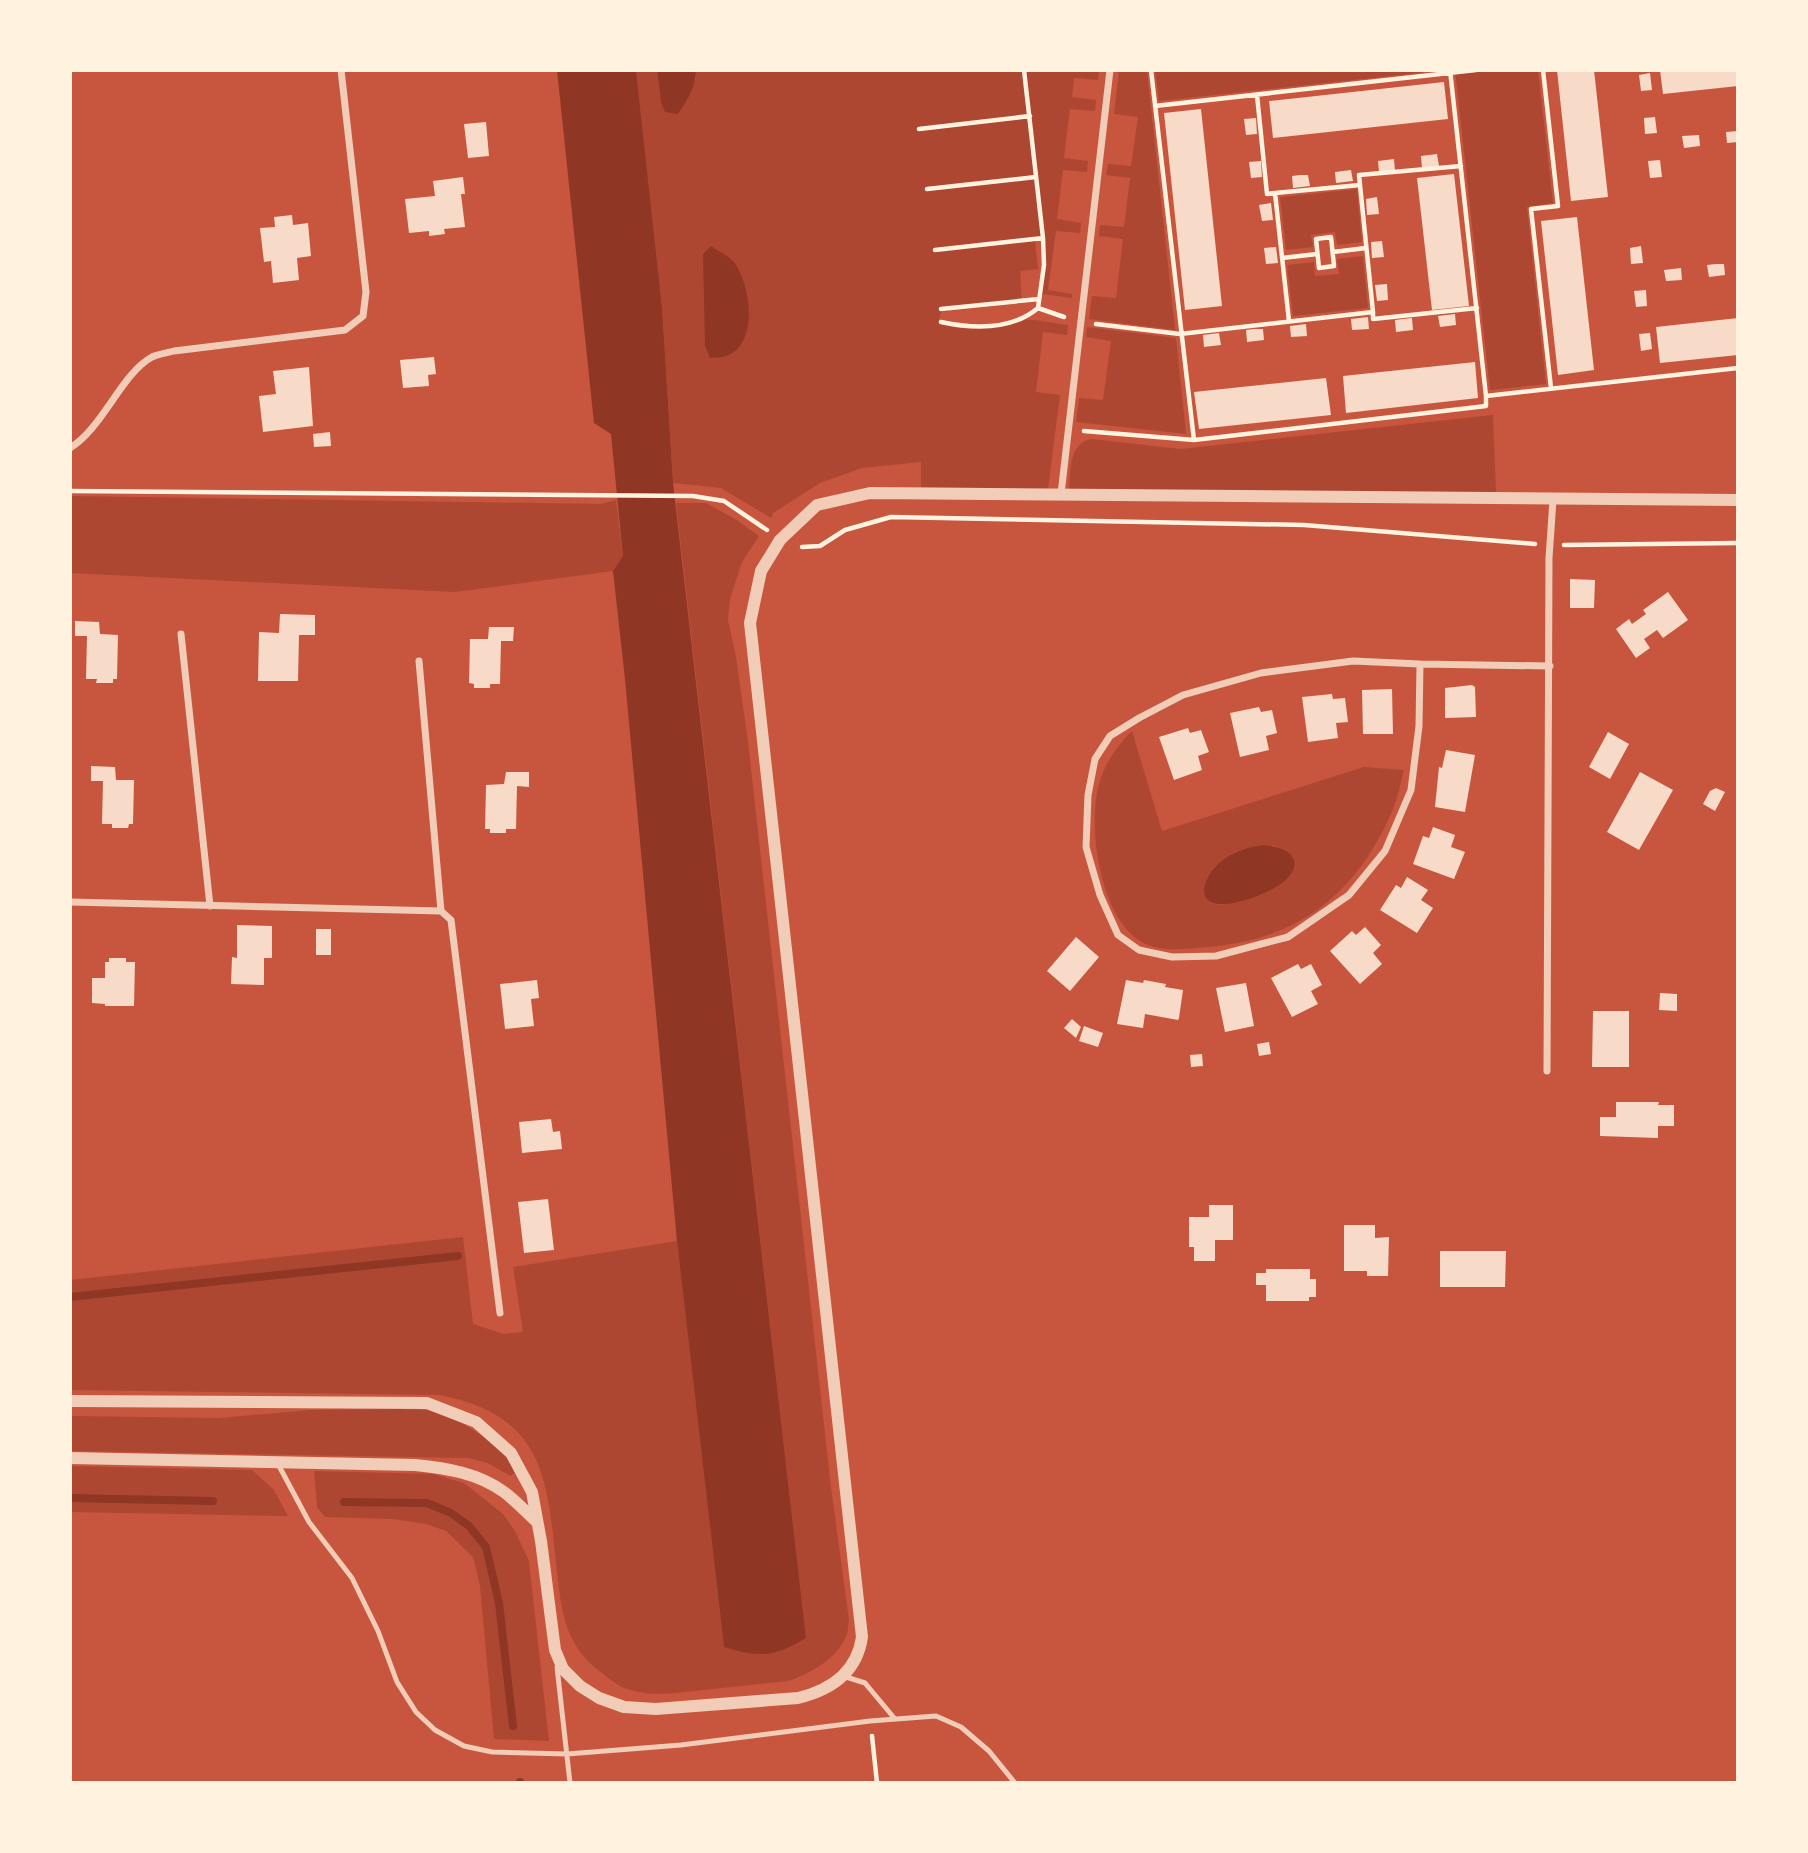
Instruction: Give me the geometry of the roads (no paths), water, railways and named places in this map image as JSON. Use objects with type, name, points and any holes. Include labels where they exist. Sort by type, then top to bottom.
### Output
[{"type":"street","points":[[70,448],[89,432],[136,372],[152,357],[174,351],[345,330],[363,316],[366,292],[341,70]]},
{"type":"street","points":[[1061,494],[1110,70]]},
{"type":"street","points":[[70,1401],[427,1403],[476,1422],[511,1453],[532,1492],[555,1650],[564,1669],[580,1686],[599,1698],[624,1707],[656,1709],[798,1698],[819,1693],[844,1676],[854,1664],[860,1652],[862,1637],[750,623],[761,571],[780,540],[817,505],[870,493],[1738,500]]},
{"type":"street","points":[[1547,1071],[1550,545],[1553,500]]},
{"type":"street","points":[[181,634],[210,905]]},
{"type":"street","points":[[419,661],[441,911]]},
{"type":"street","points":[[1420,664],[1419,726],[1410,790],[1385,851],[1349,895],[1288,937],[1216,956],[1172,957],[1139,950],[1118,935],[1100,895],[1086,847],[1088,795],[1095,759],[1110,736],[1183,695],[1261,673],[1353,661],[1550,666]]},
{"type":"street","points":[[70,902],[441,911],[451,920],[500,1313]]},
{"type":"street","points":[[70,1458],[415,1465],[446,1468],[475,1476],[503,1491],[537,1522]]},
{"type":"lane","points":[[278,1462],[309,1522],[352,1578],[378,1631],[397,1682],[416,1712],[435,1730],[464,1746],[492,1752],[567,1754],[681,1745],[936,1716],[961,1727],[989,1751],[1015,1783]]},
{"type":"lane","points":[[555,1650],[570,1783]]},
{"type":"lane","points":[[844,1676],[865,1683],[895,1719]]},
{"type":"waterway","points":[[70,1297],[458,1256]]},
{"type":"waterway","points":[[70,1498],[213,1501]]},
{"type":"waterway","points":[[344,1502],[427,1503],[451,1513],[469,1526],[486,1547],[499,1603],[513,1726]]}]
